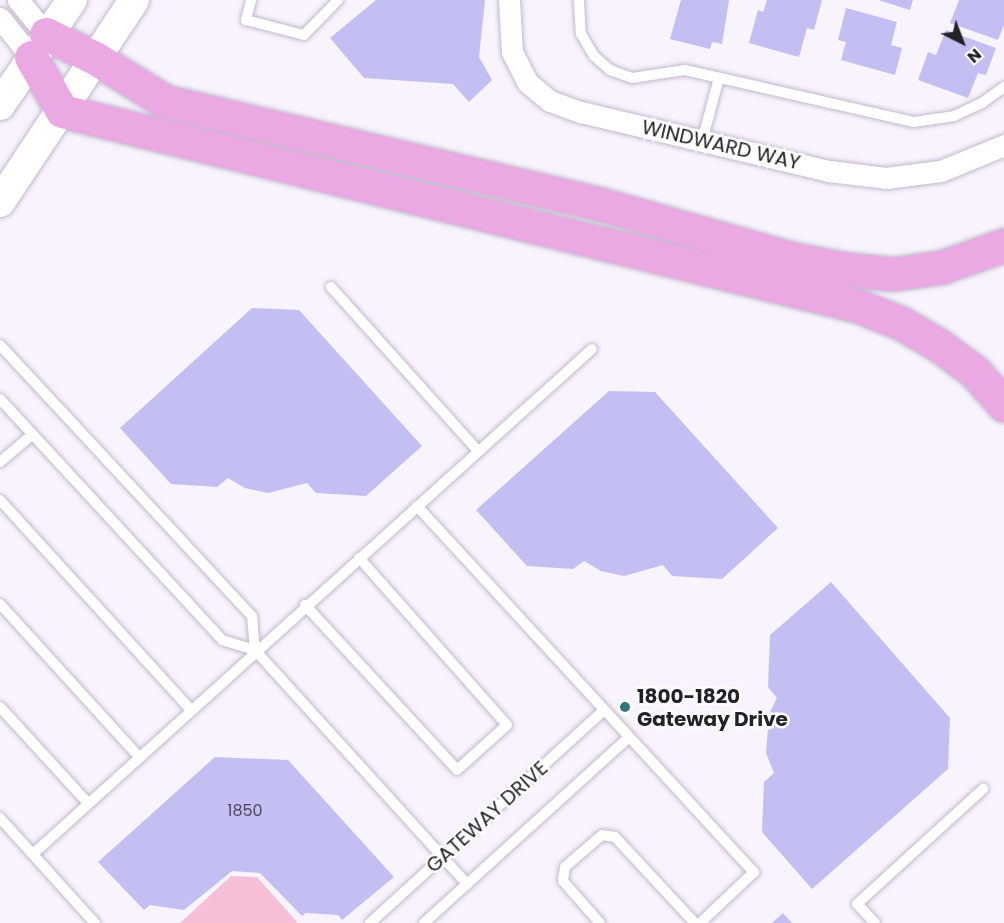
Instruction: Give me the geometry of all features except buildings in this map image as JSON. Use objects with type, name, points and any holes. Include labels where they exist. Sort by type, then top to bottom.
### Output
[{"type":"highway","points":[[38,46],[94,58],[164,101],[600,204],[844,269],[894,274],[942,267],[1004,245]]},
{"type":"highway","points":[[38,46],[62,111],[858,306],[901,323],[940,346],[975,372],[1004,405]]},
{"type":"main road","points":[[0,105],[38,46],[72,0]]},
{"type":"main road","points":[[0,202],[134,0]]},
{"type":"street","points":[[18,0],[38,46]]},
{"type":"street","name":"WINDWARD WAY","points":[[509,0],[512,52],[527,82],[550,101],[581,112],[829,171],[886,178],[941,171],[1004,146]]},
{"type":"street","points":[[0,18],[38,46]]},
{"type":"lane","points":[[250,0],[246,20],[304,35],[338,0]]},
{"type":"lane","points":[[579,0],[580,34],[594,56],[610,70],[632,78],[685,70],[914,122],[954,116],[982,103],[1004,87]]},
{"type":"lane","points":[[702,141],[719,78]]},
{"type":"lane","points":[[331,287],[477,450]]},
{"type":"lane","points":[[0,345],[252,616],[255,650]]},
{"type":"lane","points":[[33,854],[255,650],[592,349]]},
{"type":"lane","points":[[0,399],[222,640],[255,650],[467,884]]},
{"type":"lane","points":[[0,462],[33,434]]},
{"type":"lane","points":[[0,500],[191,710]]},
{"type":"lane","points":[[417,506],[603,711],[754,872],[700,923]]},
{"type":"lane","points":[[305,605],[457,770],[507,725],[359,558]]},
{"type":"lane","points":[[0,603],[139,757]]},
{"type":"lane","points":[[0,707],[87,803]]},
{"type":"lane","name":"GATEWAY DRIVE","points":[[370,923],[603,711]]},
{"type":"lane","name":"GATEWAY DRIVE","points":[[424,923],[628,738]]},
{"type":"lane","points":[[875,923],[857,904],[983,789]]},
{"type":"lane","points":[[0,818],[94,923]]},
{"type":"lane","points":[[600,923],[563,881],[565,867],[602,835],[615,837],[695,923]]},
{"type":"shaded area","points":[[231,876],[257,877],[298,923],[180,923]]},
{"type":"place","name":"1800-1820 Gateway Drive","points":[[625,707]]}]
